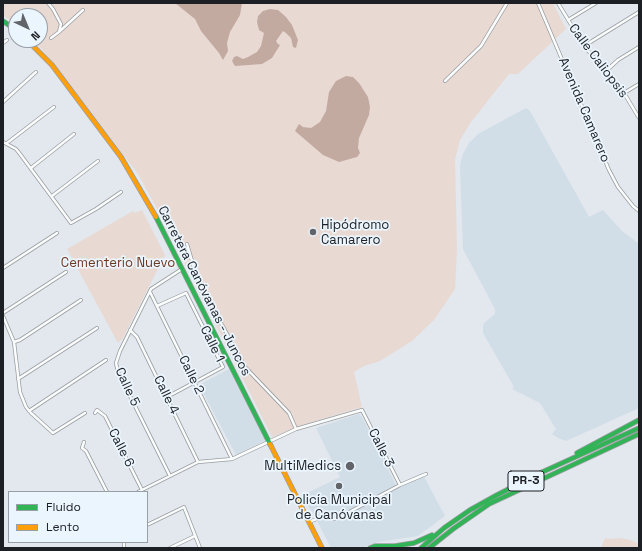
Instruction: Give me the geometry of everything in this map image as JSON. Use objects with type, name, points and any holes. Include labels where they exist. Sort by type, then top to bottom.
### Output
[{"type":"main road","name":"Carretera Canóvanas - Juncos","points":[[35,48],[52,65],[120,157],[139,186],[183,269],[322,548]]},
{"type":"main road","points":[[561,464],[639,420]]},
{"type":"main road","name":"PR-3","points":[[421,548],[444,528],[485,502],[561,464],[639,428]]},
{"type":"main road","name":"PR-3","points":[[429,548],[489,504],[639,434]]},
{"type":"main road","points":[[370,548],[414,543],[426,539],[444,528]]},
{"type":"street","points":[[48,3],[53,9],[60,24],[59,32]]},
{"type":"street","points":[[445,81],[480,46],[507,3]]},
{"type":"street","name":"Avenida Camarero","points":[[538,3],[609,170],[618,186],[633,206],[639,211]]},
{"type":"street","name":"Calle Caliopsis","points":[[558,3],[584,46],[624,93],[639,118]]},
{"type":"street","points":[[568,20],[596,3]]},
{"type":"street","points":[[52,38],[83,10]]},
{"type":"street","points":[[584,46],[639,12]]},
{"type":"street","points":[[3,43],[7,40]]},
{"type":"street","points":[[606,71],[618,60],[639,47]]},
{"type":"street","points":[[3,102],[36,72]]},
{"type":"street","points":[[624,93],[639,84]]},
{"type":"street","points":[[7,143],[54,107]]},
{"type":"street","points":[[31,168],[74,134]]},
{"type":"street","points":[[3,142],[16,149],[71,223],[96,209],[121,192]]},
{"type":"street","points":[[52,196],[98,161]]},
{"type":"street","points":[[3,268],[57,233]]},
{"type":"street","points":[[142,490],[198,462],[232,459],[296,429],[288,413],[245,367],[198,281],[187,244]]},
{"type":"street","name":"Calle 5","points":[[170,476],[116,366],[120,351],[150,292],[155,286],[183,269]]},
{"type":"street","points":[[3,313],[66,272]]},
{"type":"street","name":"Calle 2","points":[[150,292],[232,459]]},
{"type":"street","name":"Calle 1","points":[[157,306],[186,293],[223,367],[167,397]]},
{"type":"street","points":[[14,342],[20,340],[81,300]]},
{"type":"street","points":[[3,316],[14,342],[20,392],[29,411],[36,419],[53,432],[85,413]]},
{"type":"street","points":[[18,379],[97,328]]},
{"type":"street","name":"Calle 4","points":[[130,330],[137,337],[198,462]]},
{"type":"street","points":[[29,411],[106,360]]},
{"type":"street","name":"Calle 6","points":[[95,414],[97,410],[105,416],[142,490]]},
{"type":"street","name":"Calle 3","points":[[296,429],[362,410],[400,485]]},
{"type":"street","points":[[84,442],[82,448],[86,451],[106,491]]},
{"type":"street","points":[[309,522],[324,516],[334,519],[338,518],[400,485],[426,474]]},
{"type":"street","points":[[148,525],[184,507],[200,548]]},
{"type":"street","points":[[170,548],[196,536]]},
{"type":"shaded area","points":[[175,3],[242,3],[240,15],[230,32],[227,43],[228,51],[223,60],[201,31],[195,19]]},
{"type":"shaded area","points":[[270,9],[278,10],[292,25],[298,40],[296,48],[293,47],[291,38],[283,31],[276,41],[280,45],[272,58],[262,64],[235,66],[232,61],[234,57],[237,56],[243,59],[248,57],[257,52],[261,46],[264,33],[259,30],[257,22],[258,16],[263,11]]},
{"type":"shaded area","points":[[346,76],[353,77],[359,83],[368,97],[370,107],[369,115],[359,138],[358,148],[360,153],[357,157],[339,162],[323,155],[295,131],[299,124],[303,127],[311,128],[320,122],[326,111],[329,92],[336,81]]},
{"type":"shaded area","points":[[526,108],[530,111],[589,217],[603,210],[622,231],[639,244],[639,408],[566,441],[552,434],[556,429],[540,403],[512,389],[514,387],[483,333],[484,323],[495,314],[495,309],[463,249],[460,165],[463,154],[469,143],[478,134]]},
{"type":"shaded area","points":[[229,369],[265,438],[264,441],[236,455],[199,385]]},
{"type":"shaded area","points":[[359,414],[362,417],[396,485],[422,473],[445,516],[418,536],[378,542],[361,548],[331,548],[313,513],[301,496],[340,477],[316,428]]},
{"type":"green space","name":"Hipódromo Camarero","points":[[3,3],[553,3],[566,29],[518,74],[509,74],[471,122],[460,140],[455,160],[457,250],[455,289],[434,320],[412,341],[380,361],[364,366],[354,372],[362,407],[303,425],[272,437],[160,214],[138,174],[61,72],[41,48],[48,48],[48,8],[8,8],[8,19],[3,15]]},
{"type":"green space","name":"Cementerio Nuevo","points":[[142,210],[165,255],[123,338],[118,343],[67,249],[133,211],[135,213]]},
{"type":"green space","points":[[605,538],[621,538],[631,540],[637,543],[639,548],[601,548]]},
{"type":"traffic: fast","points":[[3,21],[8,24]]},
{"type":"traffic: fast","points":[[156,217],[270,444]]},
{"type":"traffic: fast","points":[[577,453],[639,420]]},
{"type":"traffic: fast","points":[[421,548],[444,528],[470,510],[497,495],[538,474],[639,428]]},
{"type":"traffic: fast","points":[[429,548],[489,504],[639,434]]},
{"type":"traffic: fast","points":[[370,548],[375,546],[395,546],[414,543],[432,535]]},
{"type":"traffic: slow","points":[[35,48],[52,65],[121,157],[156,217]]},
{"type":"traffic: slow","points":[[270,444],[322,548]]},
{"type":"place","name":"Hipódromo Camarero","points":[[313,232]]},
{"type":"place","name":"MultiMedics","points":[[350,466]]},
{"type":"place","name":"Policía Municipal de Canóvanas","points":[[339,486]]}]
